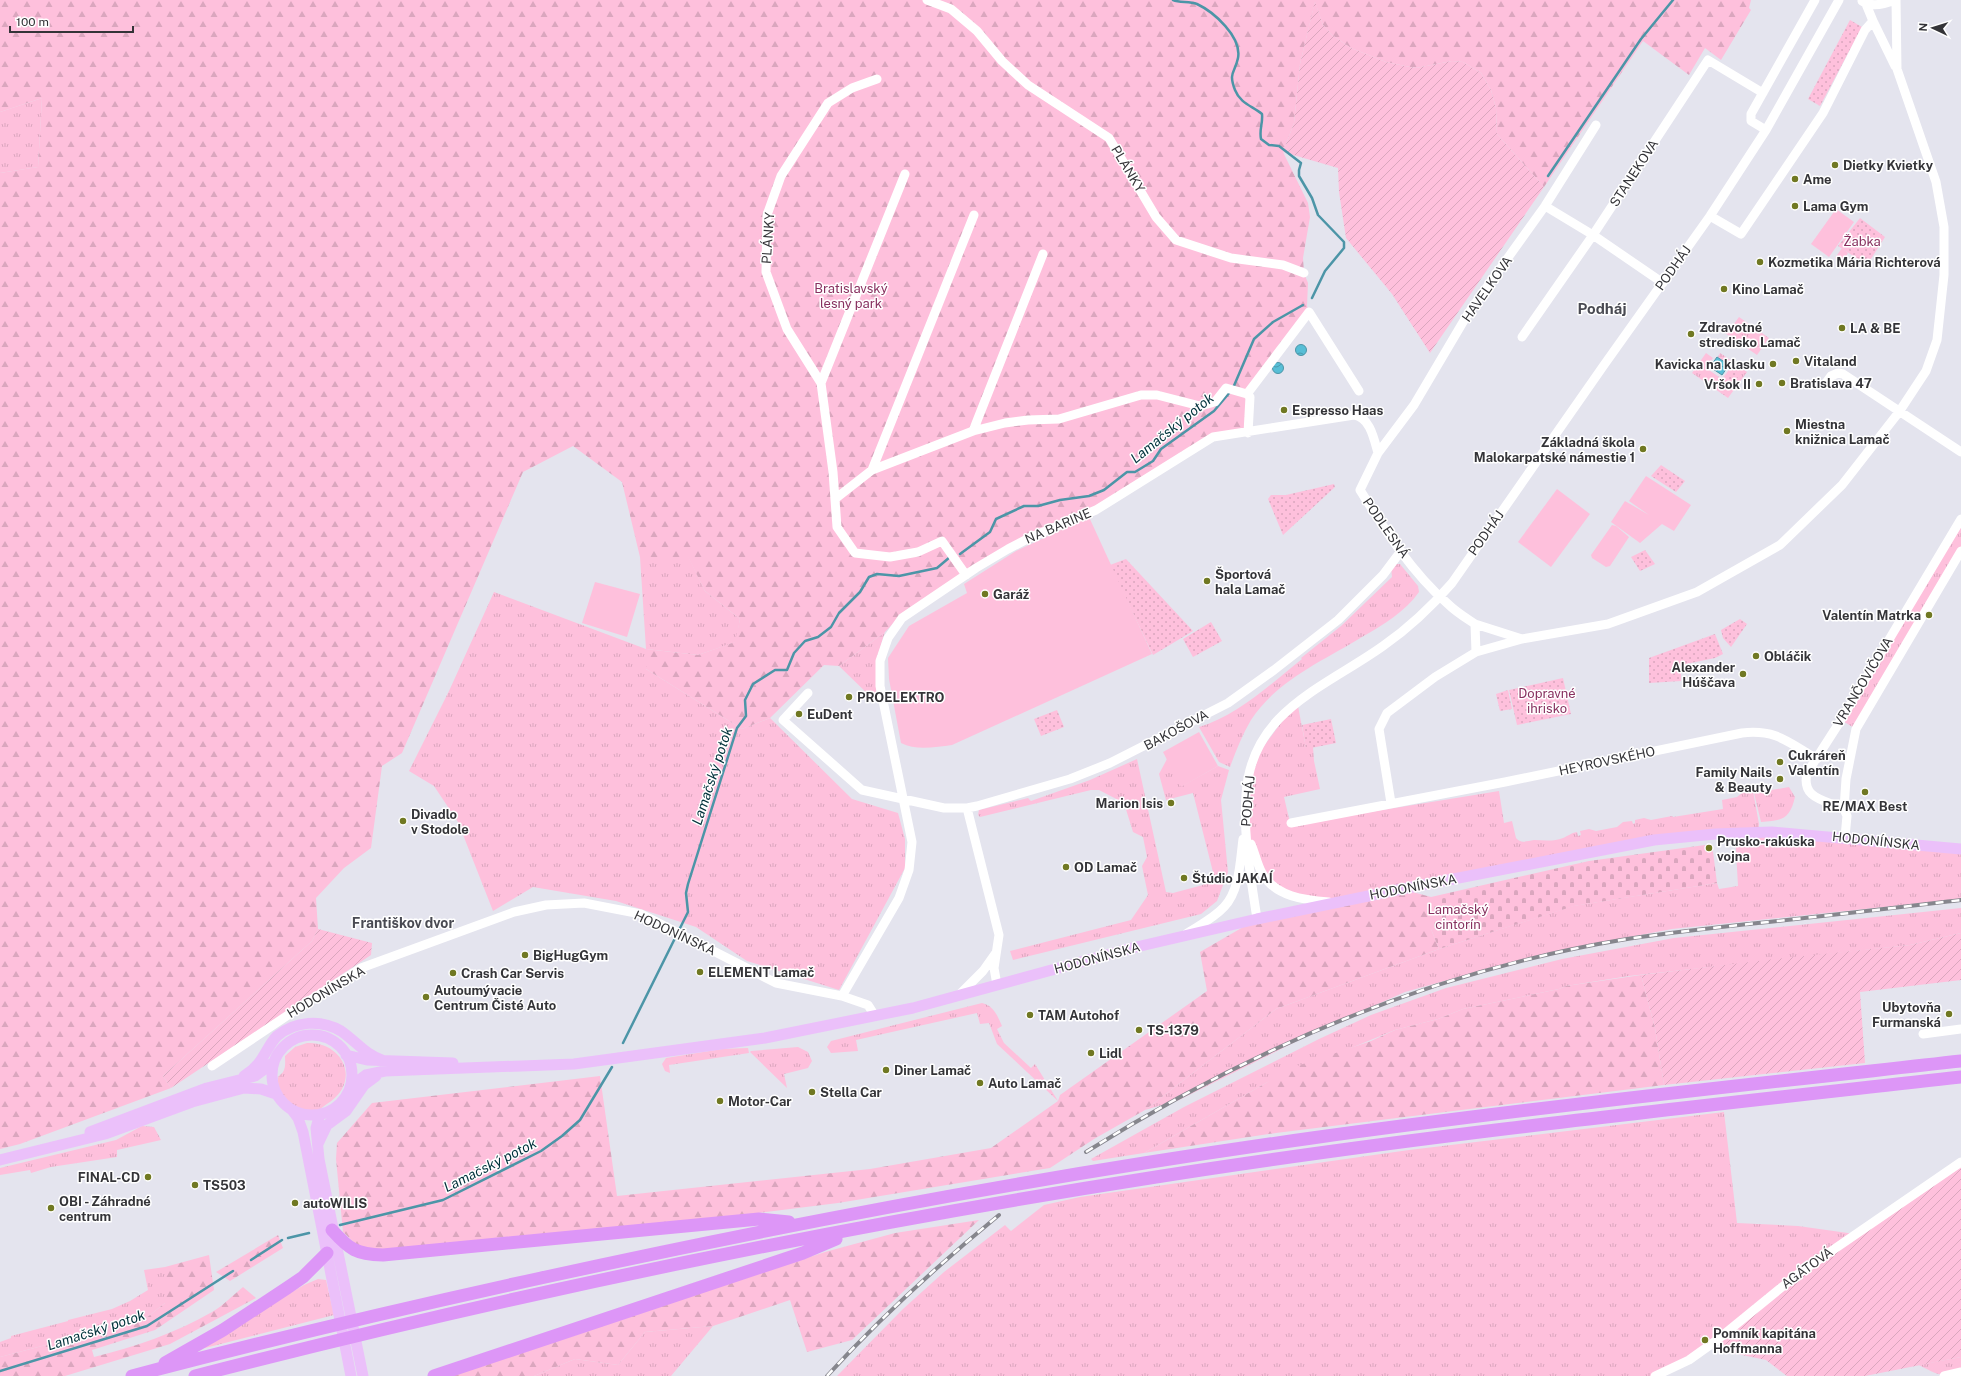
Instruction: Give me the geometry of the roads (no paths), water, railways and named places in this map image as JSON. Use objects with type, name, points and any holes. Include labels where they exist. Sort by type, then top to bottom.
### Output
[{"type":"highway","points":[[132,1376],[380,1314],[653,1254],[803,1223],[1031,1182],[1312,1138],[1658,1094],[1961,1060]]},
{"type":"highway","points":[[195,1376],[384,1329],[658,1269],[860,1228],[1058,1193],[1314,1154],[1660,1111],[1961,1077]]},
{"type":"highway","points":[[326,1226],[353,1251],[363,1254],[383,1255],[759,1219],[803,1223]]},
{"type":"highway","points":[[434,1376],[803,1253],[860,1228]]},
{"type":"highway","points":[[152,1371],[223,1330],[287,1288],[303,1277],[327,1253]]},
{"type":"main road","name":"HODONÍNSKA","points":[[320,1114],[336,1107],[345,1097],[350,1087],[366,1075],[384,1066],[434,1061],[510,1067],[574,1064],[765,1038],[875,1016],[1184,936],[1257,919],[1588,852],[1674,838],[1772,832],[1961,848]]},
{"type":"main road","points":[[238,1080],[258,1064],[278,1036],[291,1028],[306,1023],[327,1025],[340,1030],[363,1051],[384,1066],[364,1086],[346,1110],[327,1125],[317,1146]]},
{"type":"main road","name":"HODONÍNSKA","points":[[276,1094],[272,1080],[274,1062],[279,1051],[287,1043],[308,1035],[320,1036],[331,1040],[340,1047],[346,1055],[384,1066]]},
{"type":"main road","points":[[346,1055],[351,1070],[350,1087]]},
{"type":"main road","name":"HODONÍNSKA","points":[[62,1145],[116,1121],[181,1097],[255,1076],[274,1062]]},
{"type":"main road","name":"HODONÍNSKA","points":[[0,1160],[105,1134],[192,1102],[244,1088],[276,1094]]},
{"type":"main road","points":[[276,1094],[283,1103],[292,1110],[302,1125],[363,1376]]},
{"type":"main road","points":[[292,1110],[308,1115],[320,1114],[316,1128],[326,1226],[327,1253],[351,1376]]},
{"type":"street","name":"PLÁNKY","points":[[927,0],[951,9],[977,31],[1002,61],[1028,85],[1109,138],[1156,216],[1176,240],[1231,258],[1283,265],[1304,273]]},
{"type":"street","points":[[1766,130],[1751,121],[1751,114],[1815,0]]},
{"type":"street","name":"PODHÁJ","points":[[1257,919],[1245,828],[1246,794],[1250,770],[1258,751],[1273,724],[1288,709],[1309,692],[1389,641],[1440,597],[1452,583],[1710,216],[1766,130],[1839,0]]},
{"type":"street","points":[[1864,2],[1883,5],[1895,0],[1897,69]]},
{"type":"street","points":[[1391,804],[1379,730],[1387,713],[1435,677],[1476,652],[1522,639],[1608,624],[1697,592],[1780,545],[1842,485],[1900,412],[1926,371],[1937,340],[1944,275],[1944,227],[1936,182],[1922,137],[1906,98],[1897,69],[1864,2]]},
{"type":"street","points":[[1710,216],[1741,234],[1823,113],[1865,30],[1873,21]]},
{"type":"street","name":"STANEKOVA","points":[[1522,337],[1593,235],[1708,60],[1762,93]]},
{"type":"street","name":"PLÁNKY","points":[[877,79],[852,88],[828,103],[781,176],[767,216],[766,272],[787,330],[821,383],[837,527],[855,553],[890,557],[918,552],[942,541],[966,575]]},
{"type":"street","name":"HAVELKOVA","points":[[1378,453],[1414,405],[1469,312],[1545,206],[1596,125]]},
{"type":"street","name":"PLÁNKY","points":[[821,383],[905,174]]},
{"type":"street","points":[[1545,206],[1593,235],[1663,283]]},
{"type":"street","points":[[872,470],[974,215]]},
{"type":"street","points":[[973,431],[1043,254]]},
{"type":"street","points":[[1242,392],[1309,312],[1359,391]]},
{"type":"street","points":[[1825,384],[1831,376],[1838,373],[1843,374],[1961,452]]},
{"type":"street","points":[[835,499],[872,470],[973,431],[1005,423],[1028,420],[1059,419],[1141,395],[1157,395],[1200,406],[1215,402],[1227,388],[1242,392],[1250,397],[1248,433]]},
{"type":"street","name":"NA BARINE","points":[[842,996],[899,898],[909,870],[912,842],[880,686],[880,661],[888,638],[902,618],[966,575],[1031,537],[1096,510],[1213,437],[1248,433],[1359,415],[1364,418],[1368,424],[1378,453]]},
{"type":"street","name":"PODLESNÁ","points":[[1378,453],[1360,490],[1401,551],[1440,597],[1475,624],[1522,639]]},
{"type":"street","name":"VRANČOVIČOVA","points":[[1844,809],[1811,795],[1806,788],[1805,782],[1807,773],[1817,759],[1961,518]]},
{"type":"street","name":"BAKOŠOVA","points":[[808,693],[783,720],[862,790],[944,808],[967,808],[1023,794],[1083,774],[1137,751],[1228,703],[1274,670],[1338,620],[1382,575],[1401,551]]},
{"type":"street","name":"VRANČOVIČOVA","points":[[1845,837],[1846,816],[1844,809],[1846,779],[1856,729],[1961,551]]},
{"type":"street","points":[[1475,624],[1476,652]]},
{"type":"street","name":"HEYROVSKÉHO","points":[[1291,823],[1758,732],[1782,737],[1817,759]]},
{"type":"street","points":[[967,808],[998,935],[994,968],[997,985]]},
{"type":"street","points":[[1245,828],[1262,874],[1274,886],[1298,898],[1337,903]]},
{"type":"street","points":[[1184,936],[1222,909],[1228,902],[1236,886],[1245,828]]},
{"type":"street","name":"HODONÍNSKA","points":[[212,1066],[361,968],[514,912],[546,905],[584,903],[641,914],[776,983],[842,996],[868,1005],[875,1016]]},
{"type":"street","points":[[959,995],[983,971],[996,953]]},
{"type":"street","points":[[1923,1034],[1961,1029]]},
{"type":"street","name":"AGÁTOVÁ","points":[[1655,1376],[1689,1360],[1717,1340],[1798,1274],[1961,1162]]},
{"type":"street","points":[[1944,1376],[1961,1372]]},
{"type":"water","points":[[1299,345],[1303,345],[1305,346],[1305,354],[1299,355],[1296,352],[1296,348]]},
{"type":"water","points":[[1717,357],[1729,365],[1722,375],[1710,367]]},
{"type":"water","points":[[1278,362],[1282,364],[1284,368],[1282,372],[1278,374],[1274,372],[1272,368],[1274,364]]},
{"type":"waterway","name":"Lamačský potok","points":[[1173,0],[1194,3],[1204,8],[1218,19],[1231,34],[1236,42],[1238,50],[1237,63],[1232,76],[1233,84],[1240,98],[1262,114],[1260,132],[1261,139],[1269,145],[1279,146],[1301,163],[1299,176],[1312,198],[1318,215],[1344,242],[1344,248],[1325,271],[1312,298]]},
{"type":"waterway","points":[[1548,176],[1641,39],[1673,0]]},
{"type":"waterway","name":"Lamačský potok","points":[[1233,388],[1254,339],[1273,322],[1303,305]]},
{"type":"waterway","name":"Lamačský potok","points":[[960,554],[990,532],[996,519],[1024,506],[1038,506],[1060,500],[1089,496],[1104,490],[1127,472],[1135,472],[1153,461],[1161,449],[1214,411],[1230,392]]},
{"type":"waterway","name":"Lamačský potok","points":[[623,1043],[688,912],[686,893],[688,884],[737,728],[746,716],[745,700],[753,684],[775,670],[787,670],[794,653],[805,641],[818,637],[831,627],[839,613],[860,592],[869,577],[877,574],[899,576],[937,568],[950,557]]},
{"type":"waterway","name":"Lamačský potok","points":[[340,1225],[443,1200],[541,1151],[562,1136],[580,1120],[612,1067]]},
{"type":"waterway","name":"Lamačský potok","points":[[288,1238],[309,1233]]},
{"type":"waterway","name":"Lamačský potok","points":[[251,1260],[282,1240]]},
{"type":"waterway","name":"Lamačský potok","points":[[0,1371],[147,1326],[233,1271]]},
{"type":"railway","points":[[1086,1152],[1211,1080],[1276,1049],[1343,1020],[1410,994],[1479,972],[1550,954],[1621,940],[1961,900]]},
{"type":"railway","points":[[827,1376],[847,1354],[910,1292],[999,1215]]},
{"type":"place","name":"Dietky Kvietky","points":[[1835,165]]},
{"type":"place","name":"Ame","points":[[1795,179]]},
{"type":"place","name":"Lama Gym","points":[[1795,206]]},
{"type":"place","name":"Kozmetika Mária Richterová","points":[[1760,262]]},
{"type":"place","name":"Kino Lamač","points":[[1724,289]]},
{"type":"place","name":"LA & BE","points":[[1842,328]]},
{"type":"place","name":"Zdravotné stredisko Lamač","points":[[1691,334]]},
{"type":"place","name":"Vitaland","points":[[1796,361]]},
{"type":"place","name":"Kavicka na klasku","points":[[1773,364]]},
{"type":"place","name":"Bratislava 47","points":[[1782,383]]},
{"type":"place","name":"Vršok II","points":[[1759,384]]},
{"type":"place","name":"Espresso Haas","points":[[1284,410]]},
{"type":"place","name":"Miestna knižnica Lamač","points":[[1787,431]]},
{"type":"place","name":"Základná škola Malokarpatské námestie 1","points":[[1643,449]]},
{"type":"place","name":"Športová hala Lamač","points":[[1207,581]]},
{"type":"place","name":"Garáž","points":[[985,594]]},
{"type":"place","name":"Valentín Matrka","points":[[1929,615]]},
{"type":"place","name":"Obláčik","points":[[1756,656]]},
{"type":"place","name":"Alexander Húščava","points":[[1743,674]]},
{"type":"place","name":"PROELEKTRO","points":[[849,697]]},
{"type":"place","name":"EuDent","points":[[799,714]]},
{"type":"place","name":"Cukráreň Valentín","points":[[1780,762]]},
{"type":"place","name":"Family Nails & Beauty","points":[[1780,779]]},
{"type":"place","name":"RE/MAX Best","points":[[1865,792]]},
{"type":"place","name":"Marion Isis","points":[[1171,803]]},
{"type":"place","name":"Divadlo v Stodole","points":[[403,821]]},
{"type":"place","name":"Prusko-rakúska vojna","points":[[1709,848]]},
{"type":"place","name":"OD Lamač","points":[[1066,867]]},
{"type":"place","name":"Štúdio JAKAÍ","points":[[1184,878]]},
{"type":"place","name":"BigHugGym","points":[[525,955]]},
{"type":"place","name":"ELEMENT Lamač","points":[[700,972]]},
{"type":"place","name":"Crash Car Servis","points":[[453,973]]},
{"type":"place","name":"Autoumývacie Centrum Čisté Auto","points":[[426,997]]},
{"type":"place","name":"Ubytovňa Furmanská","points":[[1949,1014]]},
{"type":"place","name":"TAM Autohof","points":[[1030,1015]]},
{"type":"place","name":"TS-1379","points":[[1139,1030]]},
{"type":"place","name":"Lidl","points":[[1091,1053]]},
{"type":"place","name":"Diner Lamač","points":[[886,1070]]},
{"type":"place","name":"Auto Lamač","points":[[980,1083]]},
{"type":"place","name":"Stella Car","points":[[812,1092]]},
{"type":"place","name":"Motor-Car","points":[[720,1101]]},
{"type":"place","name":"FINAL-CD","points":[[148,1177]]},
{"type":"place","name":"TS503","points":[[195,1185]]},
{"type":"place","name":"autoWILIS","points":[[295,1203]]},
{"type":"place","name":"OBI - Záhradné centrum","points":[[51,1208]]},
{"type":"place","name":"Pomník kapitána Hoffmanna","points":[[1705,1340]]},
{"type":"district","name":"Podháj","points":[[1602,308]]},
{"type":"district","name":"Františkov dvor","points":[[403,923]]},
{"type":"park label","name":"Žabka","points":[[1862,241]]},
{"type":"park label","name":"Bratislavský lesný park","points":[[851,296]]},
{"type":"park label","name":"Dopravné ihrisko","points":[[1547,700]]},
{"type":"park label","name":"Lamačský cintorín","points":[[1458,916]]}]
